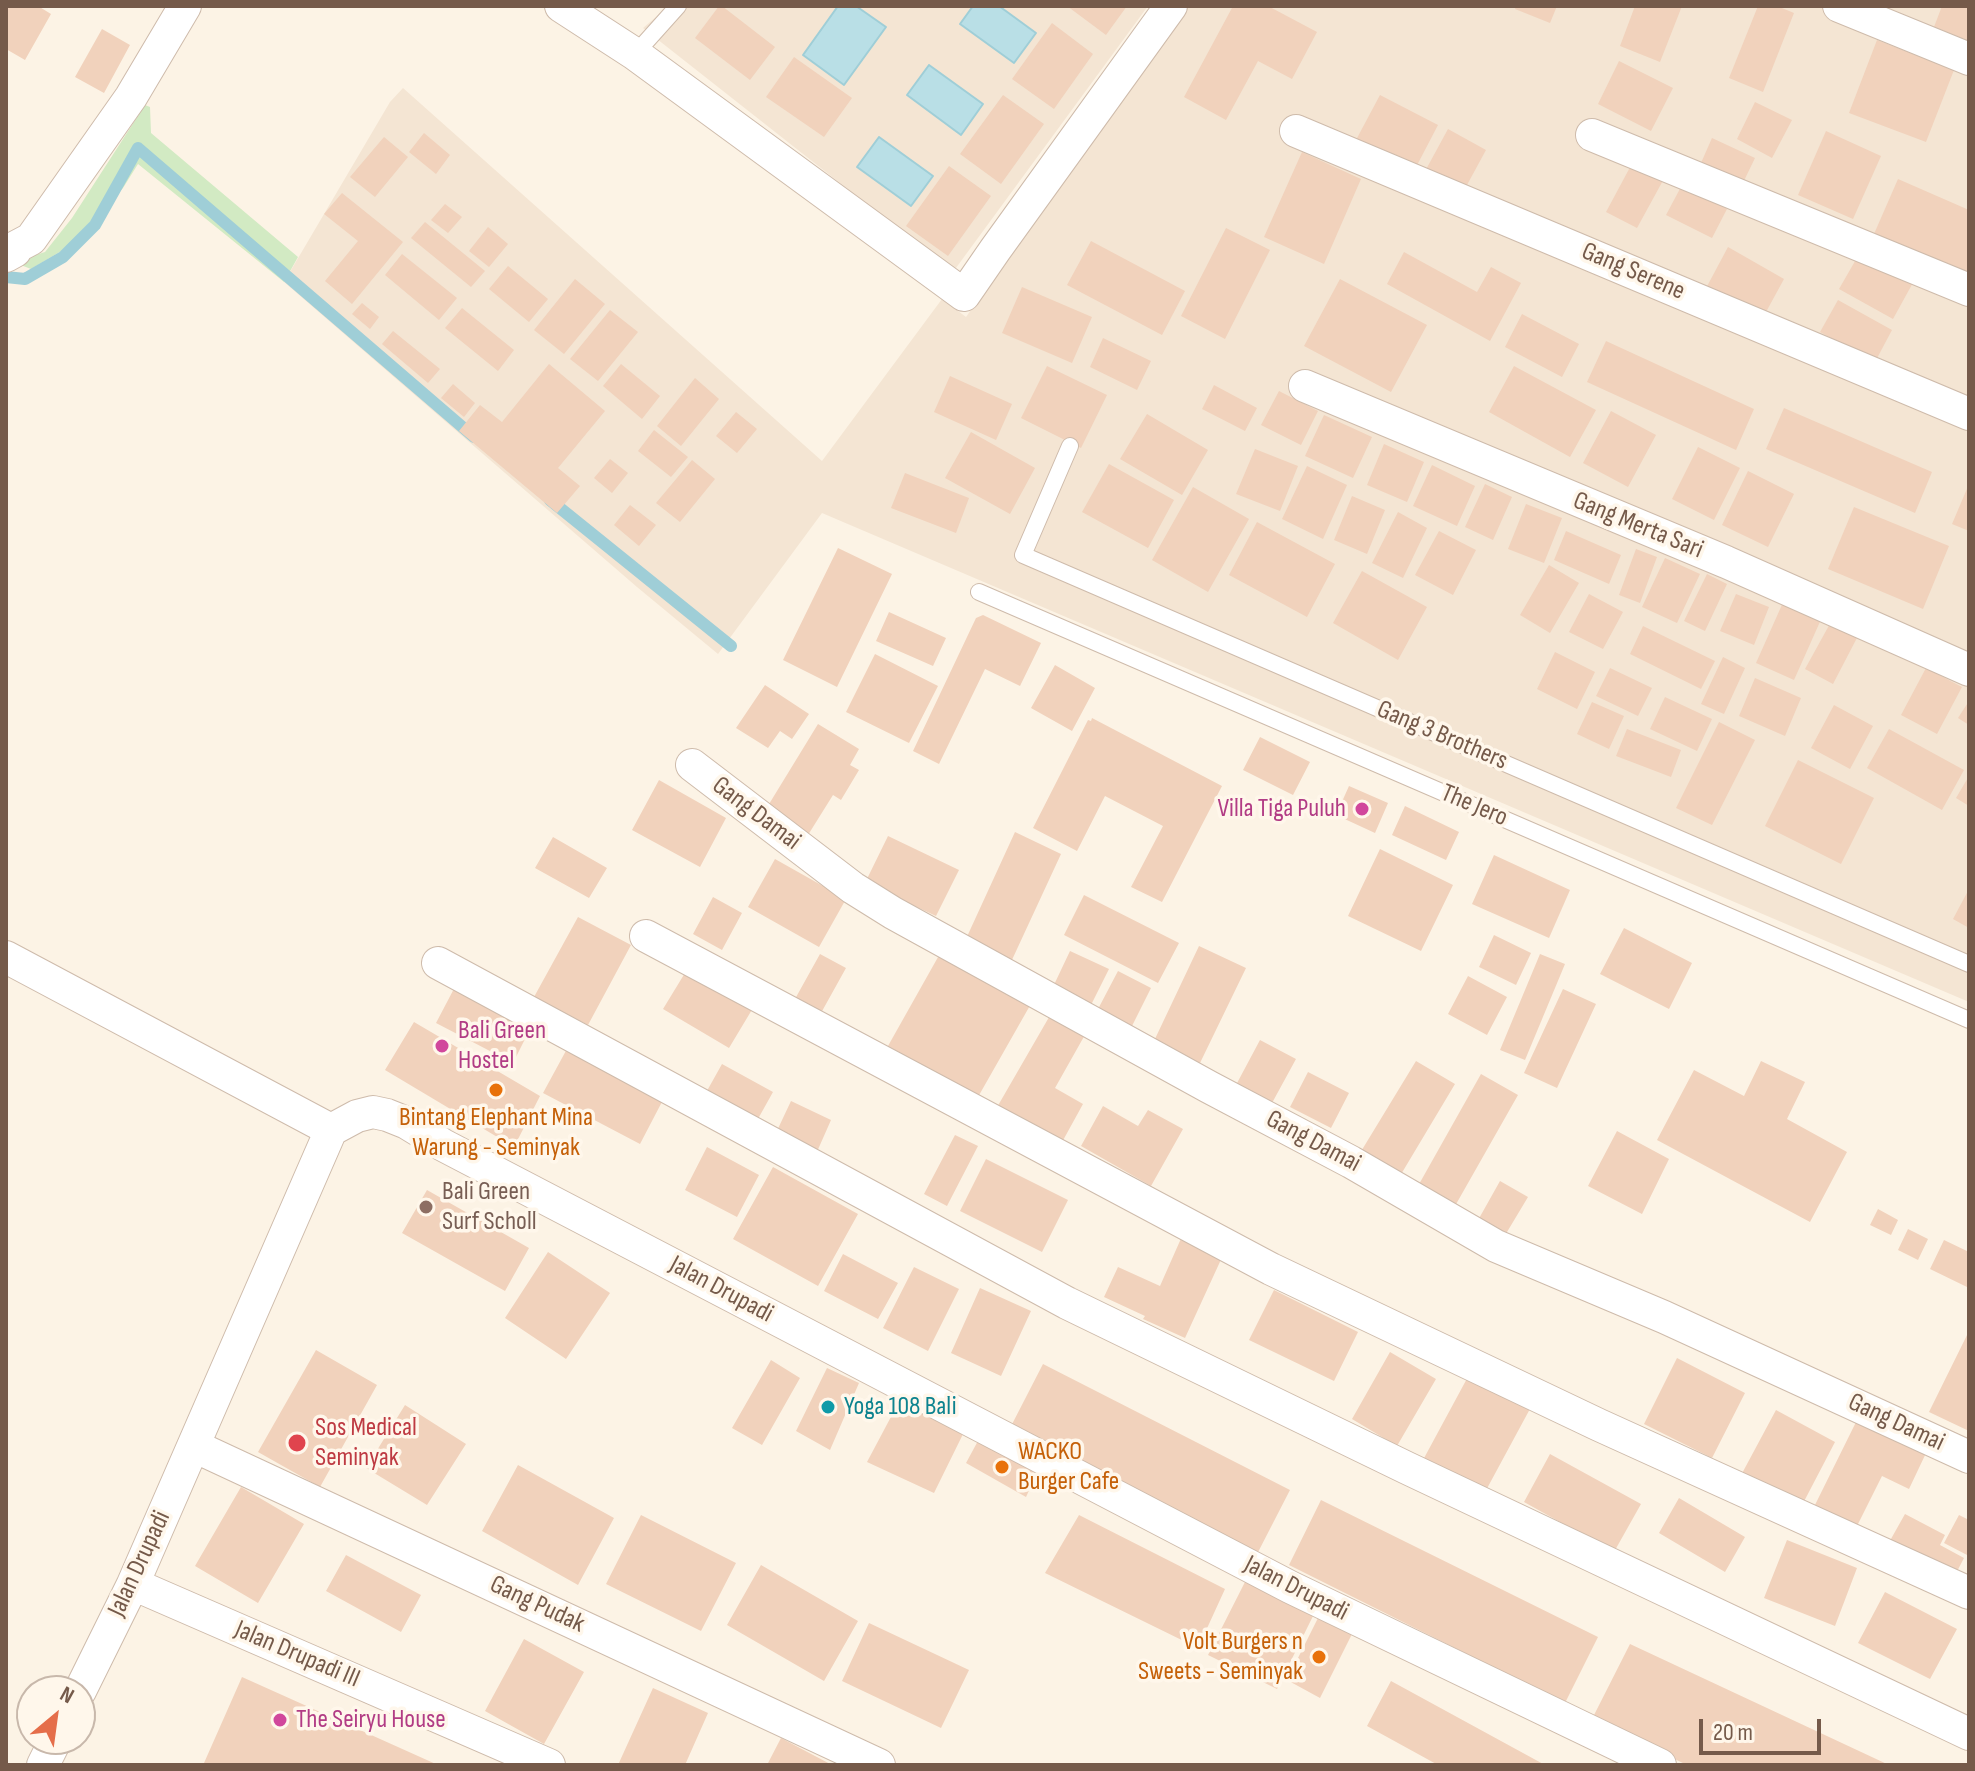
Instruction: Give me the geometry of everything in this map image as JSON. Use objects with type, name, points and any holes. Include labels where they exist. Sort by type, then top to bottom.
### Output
[{"type":"street","points":[[6,256],[31,239],[131,97],[185,6]]},
{"type":"street","points":[[561,6],[635,54],[964,295],[1171,6]]},
{"type":"street","points":[[1839,6],[1969,59]]},
{"type":"street","name":"Gang Serene","points":[[1296,131],[1969,414]]},
{"type":"street","points":[[1592,135],[1969,290]]},
{"type":"street","name":"Gang Merta Sari","points":[[1305,386],[1726,562],[1969,670]]},
{"type":"street","name":"Gang Damai","points":[[692,765],[853,888],[893,913],[1351,1162],[1496,1246],[1664,1317],[1969,1457]]},
{"type":"street","points":[[646,936],[1271,1269],[1599,1425],[1969,1593]]},
{"type":"street","points":[[6,957],[331,1130]]},
{"type":"street","points":[[438,963],[1067,1303],[1969,1734]]},
{"type":"street","name":"Jalan Drupadi","points":[[88,1675],[133,1584],[331,1130],[357,1116],[373,1112],[407,1123],[443,1145],[1290,1587],[1660,1765]]},
{"type":"street","name":"Gang Pudak","points":[[194,1446],[879,1765]]},
{"type":"street","name":"Jalan Drupadi III","points":[[133,1584],[549,1765]]},
{"type":"lane","points":[[635,54],[678,6]]},
{"type":"lane","name":"Gang 3 Brothers","points":[[1070,446],[1023,555],[1969,964]]},
{"type":"lane","name":"The Jero","points":[[979,592],[1969,1020]]},
{"type":"shaded area","points":[[669,6],[1148,6],[953,272],[643,28]]},
{"type":"shaded area","points":[[1185,6],[1969,6],[1969,1002],[822,513],[718,654],[284,282],[390,102],[403,88],[822,461],[942,299],[966,317]]},
{"type":"green space","points":[[145,105],[150,107],[151,133],[298,257],[284,282],[138,164],[123,188],[63,250],[31,269],[13,262],[45,252],[72,218]]},
{"type":"water","points":[[838,6],[856,6],[886,27],[844,85],[803,55]]},
{"type":"water","points":[[973,6],[999,6],[1036,33],[1014,63],[960,24]]},
{"type":"water","points":[[929,65],[983,104],[961,135],[907,95]]},
{"type":"water","points":[[879,137],[933,176],[911,206],[857,167]]},
{"type":"building","points":[[6,6],[38,6],[51,14],[25,60],[6,49]]},
{"type":"building","points":[[719,6],[775,47],[750,80],[695,38]]},
{"type":"building","points":[[1067,6],[1127,6],[1106,35]]},
{"type":"building","points":[[1233,6],[1268,6],[1317,32],[1292,79],[1258,61],[1226,120],[1184,97]]},
{"type":"building","points":[[1516,6],[1557,6],[1550,23],[1515,9]]},
{"type":"building","points":[[1635,6],[1682,6],[1660,62],[1620,46]]},
{"type":"building","points":[[1758,6],[1777,6],[1794,13],[1763,92],[1729,78]]},
{"type":"building","points":[[1942,6],[1969,6],[1969,41],[1934,27]]},
{"type":"building","points":[[1052,23],[1093,54],[1054,109],[1012,79]]},
{"type":"building","points":[[102,29],[130,45],[104,93],[75,77]]},
{"type":"building","points":[[1877,40],[1954,70],[1926,142],[1849,113]]},
{"type":"building","points":[[794,57],[852,98],[824,137],[766,97]]},
{"type":"building","points":[[1619,61],[1673,88],[1651,131],[1598,104]]},
{"type":"building","points":[[1003,95],[1044,124],[1001,184],[960,154]]},
{"type":"building","points":[[1380,95],[1438,125],[1414,171],[1356,140]]},
{"type":"building","points":[[1755,102],[1792,120],[1772,158],[1737,139]]},
{"type":"building","points":[[1448,129],[1486,150],[1461,196],[1423,175]]},
{"type":"building","points":[[1826,131],[1881,156],[1853,219],[1798,195]]},
{"type":"building","points":[[424,133],[450,155],[436,174],[409,152]]},
{"type":"building","points":[[384,137],[408,157],[375,197],[350,177]]},
{"type":"building","points":[[1712,138],[1755,158],[1739,191],[1697,172]]},
{"type":"building","points":[[1302,152],[1361,179],[1324,264],[1264,237]]},
{"type":"building","points":[[1635,158],[1666,175],[1637,228],[1606,212]]},
{"type":"building","points":[[949,166],[991,196],[948,256],[906,226]]},
{"type":"building","points":[[1898,179],[1969,210],[1969,276],[1874,234]]},
{"type":"building","points":[[1682,185],[1727,209],[1712,238],[1666,215]]},
{"type":"building","points":[[342,193],[403,242],[352,304],[325,281],[358,241],[324,214]]},
{"type":"building","points":[[445,204],[462,217],[448,233],[431,220]]},
{"type":"building","points":[[425,222],[485,271],[471,287],[411,238]]},
{"type":"building","points":[[488,227],[508,244],[489,267],[469,251]]},
{"type":"building","points":[[1226,228],[1270,250],[1225,339],[1181,316]]},
{"type":"building","points":[[1091,241],[1185,291],[1162,335],[1067,285]]},
{"type":"building","points":[[1728,247],[1784,279],[1760,323],[1704,292]]},
{"type":"building","points":[[1862,249],[1915,279],[1893,319],[1839,289]]},
{"type":"building","points":[[1404,252],[1477,292],[1491,267],[1521,283],[1490,341],[1387,284]]},
{"type":"building","points":[[402,254],[457,298],[439,320],[385,275]]},
{"type":"building","points":[[508,266],[548,299],[529,322],[489,289]]},
{"type":"building","points":[[575,279],[605,304],[564,354],[534,330]]},
{"type":"building","points":[[1340,279],[1427,325],[1391,392],[1304,346]]},
{"type":"building","points":[[1022,287],[1092,317],[1072,363],[1002,333]]},
{"type":"building","points":[[1838,300],[1892,330],[1875,362],[1820,332]]},
{"type":"building","points":[[362,303],[379,317],[370,329],[352,314]]},
{"type":"building","points":[[462,308],[514,350],[498,371],[445,328]]},
{"type":"building","points":[[610,310],[638,332],[598,381],[570,359]]},
{"type":"building","points":[[1522,314],[1579,344],[1562,377],[1505,347]]},
{"type":"building","points":[[393,331],[440,369],[428,383],[382,344]]},
{"type":"building","points":[[1103,338],[1151,361],[1137,390],[1090,367]]},
{"type":"building","points":[[1606,341],[1754,409],[1736,450],[1587,382]]},
{"type":"building","points":[[549,364],[605,411],[558,468],[580,486],[557,513],[459,431],[480,405],[502,422]]},
{"type":"building","points":[[621,364],[660,396],[642,419],[603,386]]},
{"type":"building","points":[[1047,366],[1107,395],[1081,448],[1021,418]]},
{"type":"building","points":[[1514,366],[1596,410],[1570,457],[1489,412]]},
{"type":"building","points":[[950,376],[1012,404],[996,440],[934,412]]},
{"type":"building","points":[[695,378],[719,399],[681,446],[657,426]]},
{"type":"building","points":[[453,384],[475,403],[464,417],[441,398]]},
{"type":"building","points":[[1214,385],[1257,408],[1245,431],[1202,409]]},
{"type":"building","points":[[1279,391],[1318,411],[1301,445],[1261,425]]},
{"type":"building","points":[[1784,408],[1932,472],[1915,513],[1766,449]]},
{"type":"building","points":[[1611,411],[1656,435],[1628,487],[1583,463]]},
{"type":"building","points":[[736,412],[757,429],[737,453],[716,436]]},
{"type":"building","points":[[1147,414],[1208,450],[1182,495],[1120,459]]},
{"type":"building","points":[[1324,415],[1372,437],[1353,478],[1305,456]]},
{"type":"building","points":[[654,430],[688,457],[671,477],[638,451]]},
{"type":"building","points":[[971,432],[1035,468],[1010,514],[945,478]]},
{"type":"building","points":[[1384,444],[1424,462],[1407,502],[1367,485]]},
{"type":"building","points":[[1698,447],[1740,468],[1714,520],[1672,499]]},
{"type":"building","points":[[1255,449],[1298,466],[1280,511],[1236,494]]},
{"type":"building","points":[[610,459],[628,473],[612,493],[594,478]]},
{"type":"building","points":[[692,460],[715,479],[680,522],[656,503]]},
{"type":"building","points":[[1109,464],[1174,500],[1148,548],[1082,512]]},
{"type":"building","points":[[1432,465],[1475,486],[1457,526],[1413,506]]},
{"type":"building","points":[[1307,466],[1347,485],[1323,539],[1282,519]]},
{"type":"building","points":[[1748,471],[1794,494],[1768,547],[1722,525]]},
{"type":"building","points":[[905,473],[969,498],[956,533],[891,508]]},
{"type":"building","points":[[1485,484],[1512,497],[1493,540],[1465,527]]},
{"type":"building","points":[[1969,484],[1969,531],[1952,524]]},
{"type":"building","points":[[1193,487],[1249,519],[1208,592],[1152,560]]},
{"type":"building","points":[[1352,496],[1385,510],[1367,554],[1334,540]]},
{"type":"building","points":[[1526,504],[1562,518],[1544,563],[1508,549]]},
{"type":"building","points":[[630,505],[656,525],[639,546],[614,525]]},
{"type":"building","points":[[1854,507],[1949,546],[1923,609],[1828,569]]},
{"type":"building","points":[[1398,512],[1427,528],[1403,578],[1372,563]]},
{"type":"building","points":[[1257,522],[1335,564],[1307,617],[1229,575]]},
{"type":"building","points":[[1439,531],[1476,550],[1453,595],[1415,575]]},
{"type":"building","points":[[1566,531],[1621,555],[1609,584],[1554,560]]},
{"type":"building","points":[[838,548],[892,574],[837,687],[783,660]]},
{"type":"building","points":[[1636,549],[1657,557],[1640,603],[1619,595]]},
{"type":"building","points":[[1665,558],[1700,574],[1677,623],[1642,607]]},
{"type":"building","points":[[1549,565],[1579,583],[1550,633],[1520,615]]},
{"type":"building","points":[[1362,571],[1427,607],[1398,660],[1333,623]]},
{"type":"building","points":[[1707,574],[1727,584],[1705,631],[1684,621]]},
{"type":"building","points":[[1589,594],[1623,612],[1603,649],[1569,632]]},
{"type":"building","points":[[1736,594],[1769,607],[1754,645],[1720,631]]},
{"type":"building","points":[[1785,598],[1823,615],[1794,680],[1756,663]]},
{"type":"building","points":[[889,612],[946,638],[933,666],[876,641]]},
{"type":"building","points":[[983,615],[1041,643],[1020,686],[985,669],[939,764],[913,751],[976,618]]},
{"type":"building","points":[[1832,620],[1859,634],[1833,684],[1805,669]]},
{"type":"building","points":[[1643,626],[1715,661],[1701,689],[1630,654]]},
{"type":"building","points":[[1555,652],[1595,672],[1577,709],[1537,689]]},
{"type":"building","points":[[875,654],[938,686],[909,743],[846,712]]},
{"type":"building","points":[[1723,657],[1745,668],[1724,714],[1701,704]]},
{"type":"building","points":[[1055,665],[1095,688],[1072,731],[1031,708]]},
{"type":"building","points":[[1610,668],[1652,688],[1638,716],[1596,696]]},
{"type":"building","points":[[1926,668],[1962,687],[1937,734],[1901,715]]},
{"type":"building","points":[[1755,678],[1801,698],[1785,736],[1739,716]]},
{"type":"building","points":[[765,685],[809,714],[792,739],[780,731],[768,748],[736,728]]},
{"type":"building","points":[[1665,697],[1712,719],[1697,751],[1650,729]]},
{"type":"building","points":[[1969,701],[1969,725],[1958,718]]},
{"type":"building","points":[[1592,702],[1624,716],[1609,749],[1577,734]]},
{"type":"building","points":[[1834,705],[1873,726],[1850,769],[1811,748]]},
{"type":"building","points":[[1092,718],[1222,786],[1162,902],[1131,887],[1163,826],[1105,796],[1077,851],[1033,828],[1088,720]]},
{"type":"building","points":[[1719,722],[1755,740],[1712,825],[1676,808]]},
{"type":"building","points":[[818,724],[859,749],[850,765],[859,770],[841,800],[833,795],[808,835],[766,809]]},
{"type":"building","points":[[1627,729],[1681,750],[1671,777],[1616,756]]},
{"type":"building","points":[[1889,729],[1964,770],[1942,810],[1867,768]]},
{"type":"building","points":[[1260,737],[1310,762],[1293,795],[1243,770]]},
{"type":"building","points":[[1798,760],[1874,798],[1841,864],[1765,826]]},
{"type":"building","points":[[1969,776],[1969,806],[1956,798]]},
{"type":"building","points":[[659,780],[726,818],[700,867],[632,830]]},
{"type":"building","name":"Villa Tiga Puluh","points":[[1349,786],[1388,803],[1375,833],[1336,815]]},
{"type":"building","points":[[1405,806],[1459,832],[1446,860],[1392,835]]},
{"type":"building","points":[[1015,832],[1061,854],[1011,962],[965,941]]},
{"type":"building","points":[[888,836],[959,870],[936,916],[865,883]]},
{"type":"building","points":[[553,837],[607,868],[589,898],[535,868]]},
{"type":"building","points":[[1380,849],[1453,885],[1421,951],[1348,916]]},
{"type":"building","points":[[1494,855],[1570,890],[1549,938],[1472,904]]},
{"type":"building","points":[[775,859],[846,899],[819,947],[748,907]]},
{"type":"building","points":[[1969,889],[1969,928],[1953,919]]},
{"type":"building","points":[[1084,895],[1179,943],[1158,983],[1064,935]]},
{"type":"building","points":[[713,897],[742,913],[722,950],[693,934]]},
{"type":"building","points":[[578,917],[631,945],[588,1025],[534,997]]},
{"type":"building","points":[[1624,928],[1692,963],[1669,1009],[1600,974]]},
{"type":"building","points":[[1494,935],[1531,953],[1516,985],[1479,967]]},
{"type":"building","points":[[1199,946],[1246,968],[1200,1063],[1154,1041]]},
{"type":"building","points":[[942,950],[1032,1002],[978,1097],[888,1046]]},
{"type":"building","points":[[1070,951],[1109,969],[1090,1007],[1052,989]]},
{"type":"building","points":[[820,954],[846,968],[821,1013],[795,999]]},
{"type":"building","points":[[1540,954],[1565,964],[1525,1060],[1500,1050]]},
{"type":"building","points":[[688,968],[753,1008],[729,1048],[663,1009]]},
{"type":"building","points":[[1118,971],[1151,988],[1131,1028],[1097,1011]]},
{"type":"building","points":[[1468,976],[1507,997],[1487,1035],[1448,1014]]},
{"type":"building","points":[[457,983],[533,1023],[513,1063],[436,1023]]},
{"type":"building","points":[[1563,989],[1596,1004],[1557,1088],[1524,1073]]},
{"type":"building","points":[[1052,1012],[1086,1033],[1055,1088],[1083,1104],[1061,1144],[996,1109]]},
{"type":"building","points":[[414,1022],[540,1096],[514,1147],[385,1070]]},
{"type":"building","points":[[1260,1040],[1296,1059],[1272,1103],[1236,1085]]},
{"type":"building","points":[[568,1047],[664,1098],[640,1144],[543,1093]]},
{"type":"building","points":[[1416,1061],[1455,1084],[1397,1181],[1357,1158]]},
{"type":"building","points":[[1761,1061],[1805,1082],[1787,1119],[1847,1152],[1810,1222],[1657,1140],[1694,1070],[1744,1096]]},
{"type":"building","points":[[722,1064],[773,1092],[754,1126],[703,1098]]},
{"type":"building","points":[[1308,1072],[1349,1093],[1331,1128],[1290,1107]]},
{"type":"building","points":[[1481,1074],[1518,1095],[1455,1206],[1418,1186]]},
{"type":"building","points":[[791,1101],[831,1120],[816,1154],[775,1135]]},
{"type":"building","points":[[1103,1106],[1138,1126],[1148,1110],[1183,1129],[1151,1186],[1081,1146]]},
{"type":"building","points":[[1617,1131],[1669,1159],[1642,1214],[1588,1186]]},
{"type":"building","points":[[955,1135],[978,1146],[947,1206],[924,1194]]},
{"type":"building","points":[[707,1147],[759,1175],[737,1217],[685,1190]]},
{"type":"building","points":[[986,1159],[1068,1200],[1042,1252],[960,1211]]},
{"type":"building","points":[[773,1167],[858,1214],[818,1286],[733,1239]]},
{"type":"building","points":[[1500,1181],[1528,1197],[1504,1237],[1477,1222]]},
{"type":"building","points":[[427,1190],[529,1248],[505,1291],[402,1233]]},
{"type":"building","points":[[1878,1209],[1898,1220],[1891,1235],[1870,1225]]},
{"type":"building","points":[[1908,1229],[1928,1239],[1918,1260],[1898,1250]]},
{"type":"building","points":[[1183,1234],[1224,1253],[1185,1338],[1104,1297],[1118,1267],[1160,1286]]},
{"type":"building","points":[[1944,1240],[1969,1252],[1967,1287],[1930,1269]]},
{"type":"building","points":[[548,1252],[610,1293],[566,1359],[505,1318]]},
{"type":"building","points":[[843,1254],[898,1283],[878,1319],[824,1291]]},
{"type":"building","points":[[914,1267],[959,1289],[928,1351],[883,1328]]},
{"type":"building","points":[[980,1288],[1031,1311],[1001,1376],[951,1353]]},
{"type":"building","points":[[1274,1290],[1358,1332],[1334,1381],[1249,1340]]},
{"type":"building","points":[[1969,1331],[1969,1431],[1929,1412]]},
{"type":"building","points":[[316,1350],[377,1385],[320,1487],[258,1452]]},
{"type":"building","points":[[1390,1352],[1436,1379],[1397,1446],[1352,1419]]},
{"type":"building","points":[[1677,1358],[1745,1393],[1712,1458],[1644,1424]]},
{"type":"building","points":[[771,1360],[800,1378],[762,1445],[732,1428]]},
{"type":"building","points":[[1043,1364],[1290,1490],[1255,1558],[1008,1432]]},
{"type":"building","name":"Yoga 108 Bali","points":[[827,1368],[859,1383],[830,1450],[796,1431]]},
{"type":"building","points":[[1470,1373],[1531,1407],[1484,1494],[1423,1460]]},
{"type":"building","points":[[901,1398],[965,1430],[934,1493],[867,1462]]},
{"type":"building","points":[[405,1405],[466,1444],[427,1505],[366,1468]]},
{"type":"building","points":[[1776,1410],[1835,1442],[1799,1511],[1739,1479]]},
{"type":"building","points":[[1859,1416],[1927,1451],[1909,1489],[1882,1476],[1854,1532],[1812,1511]]},
{"type":"building","name":"WACKO Burger Cafe","points":[[979,1439],[1038,1471],[1026,1497],[966,1463]]},
{"type":"building","points":[[1550,1454],[1641,1504],[1614,1552],[1524,1502]]},
{"type":"building","points":[[518,1465],[614,1518],[578,1585],[482,1531]]},
{"type":"building","points":[[241,1487],[304,1524],[258,1603],[195,1566]]},
{"type":"building","points":[[1679,1498],[1745,1537],[1725,1572],[1659,1533]]},
{"type":"building","points":[[1321,1500],[1598,1637],[1565,1703],[1289,1565]]},
{"type":"building","points":[[1905,1514],[1945,1535],[1940,1545],[1964,1558],[1952,1581],[1887,1546]]},
{"type":"building","points":[[641,1515],[736,1563],[701,1631],[606,1584]]},
{"type":"building","points":[[1079,1515],[1225,1589],[1198,1648],[1045,1573]]},
{"type":"building","points":[[1959,1515],[1969,1520],[1969,1556],[1944,1543]]},
{"type":"building","points":[[1787,1540],[1857,1568],[1835,1626],[1764,1598]]},
{"type":"building","points":[[346,1555],[421,1595],[401,1632],[326,1591]]},
{"type":"building","points":[[761,1565],[858,1621],[824,1681],[727,1625]]},
{"type":"building","points":[[1246,1580],[1314,1614],[1277,1689],[1208,1655]]},
{"type":"building","points":[[1885,1592],[1957,1629],[1930,1679],[1858,1643]]},
{"type":"building","name":"Volt Burgers n Sweets - Seminyak","points":[[1318,1618],[1352,1634],[1320,1698],[1287,1680]]},
{"type":"building","points":[[869,1623],[969,1670],[941,1728],[842,1681]]},
{"type":"building","points":[[524,1639],[584,1672],[544,1744],[485,1711]]},
{"type":"building","points":[[1630,1644],[1889,1765],[1687,1765],[1592,1719]]},
{"type":"building","name":"The Seiryu House","points":[[242,1677],[438,1765],[204,1763]]},
{"type":"building","points":[[1391,1681],[1545,1765],[1438,1765],[1367,1726]]},
{"type":"building","points":[[653,1688],[708,1713],[685,1765],[618,1765]]},
{"type":"building","points":[[781,1738],[832,1765],[767,1765]]},
{"type":"waterway","points":[[6,277],[25,279],[63,257],[95,225],[138,148],[474,437]]},
{"type":"waterway","points":[[550,500],[731,646]]},
{"type":"place","name":"Villa Tiga Puluh","points":[[1362,809]]},
{"type":"place","name":"Bali Green Hostel","points":[[442,1046]]},
{"type":"place","name":"Bintang Elephant Mina Warung - Seminyak","points":[[496,1090]]},
{"type":"place","name":"Bali Green Surf Scholl","points":[[426,1207]]},
{"type":"place","name":"Yoga 108 Bali","points":[[828,1407]]},
{"type":"place","name":"Sos Medical Seminyak","points":[[297,1443]]},
{"type":"place","name":"WACKO Burger Cafe","points":[[1002,1467]]},
{"type":"place","name":"Volt Burgers n Sweets - Seminyak","points":[[1319,1657]]},
{"type":"place","name":"The Seiryu House","points":[[280,1720]]}]
